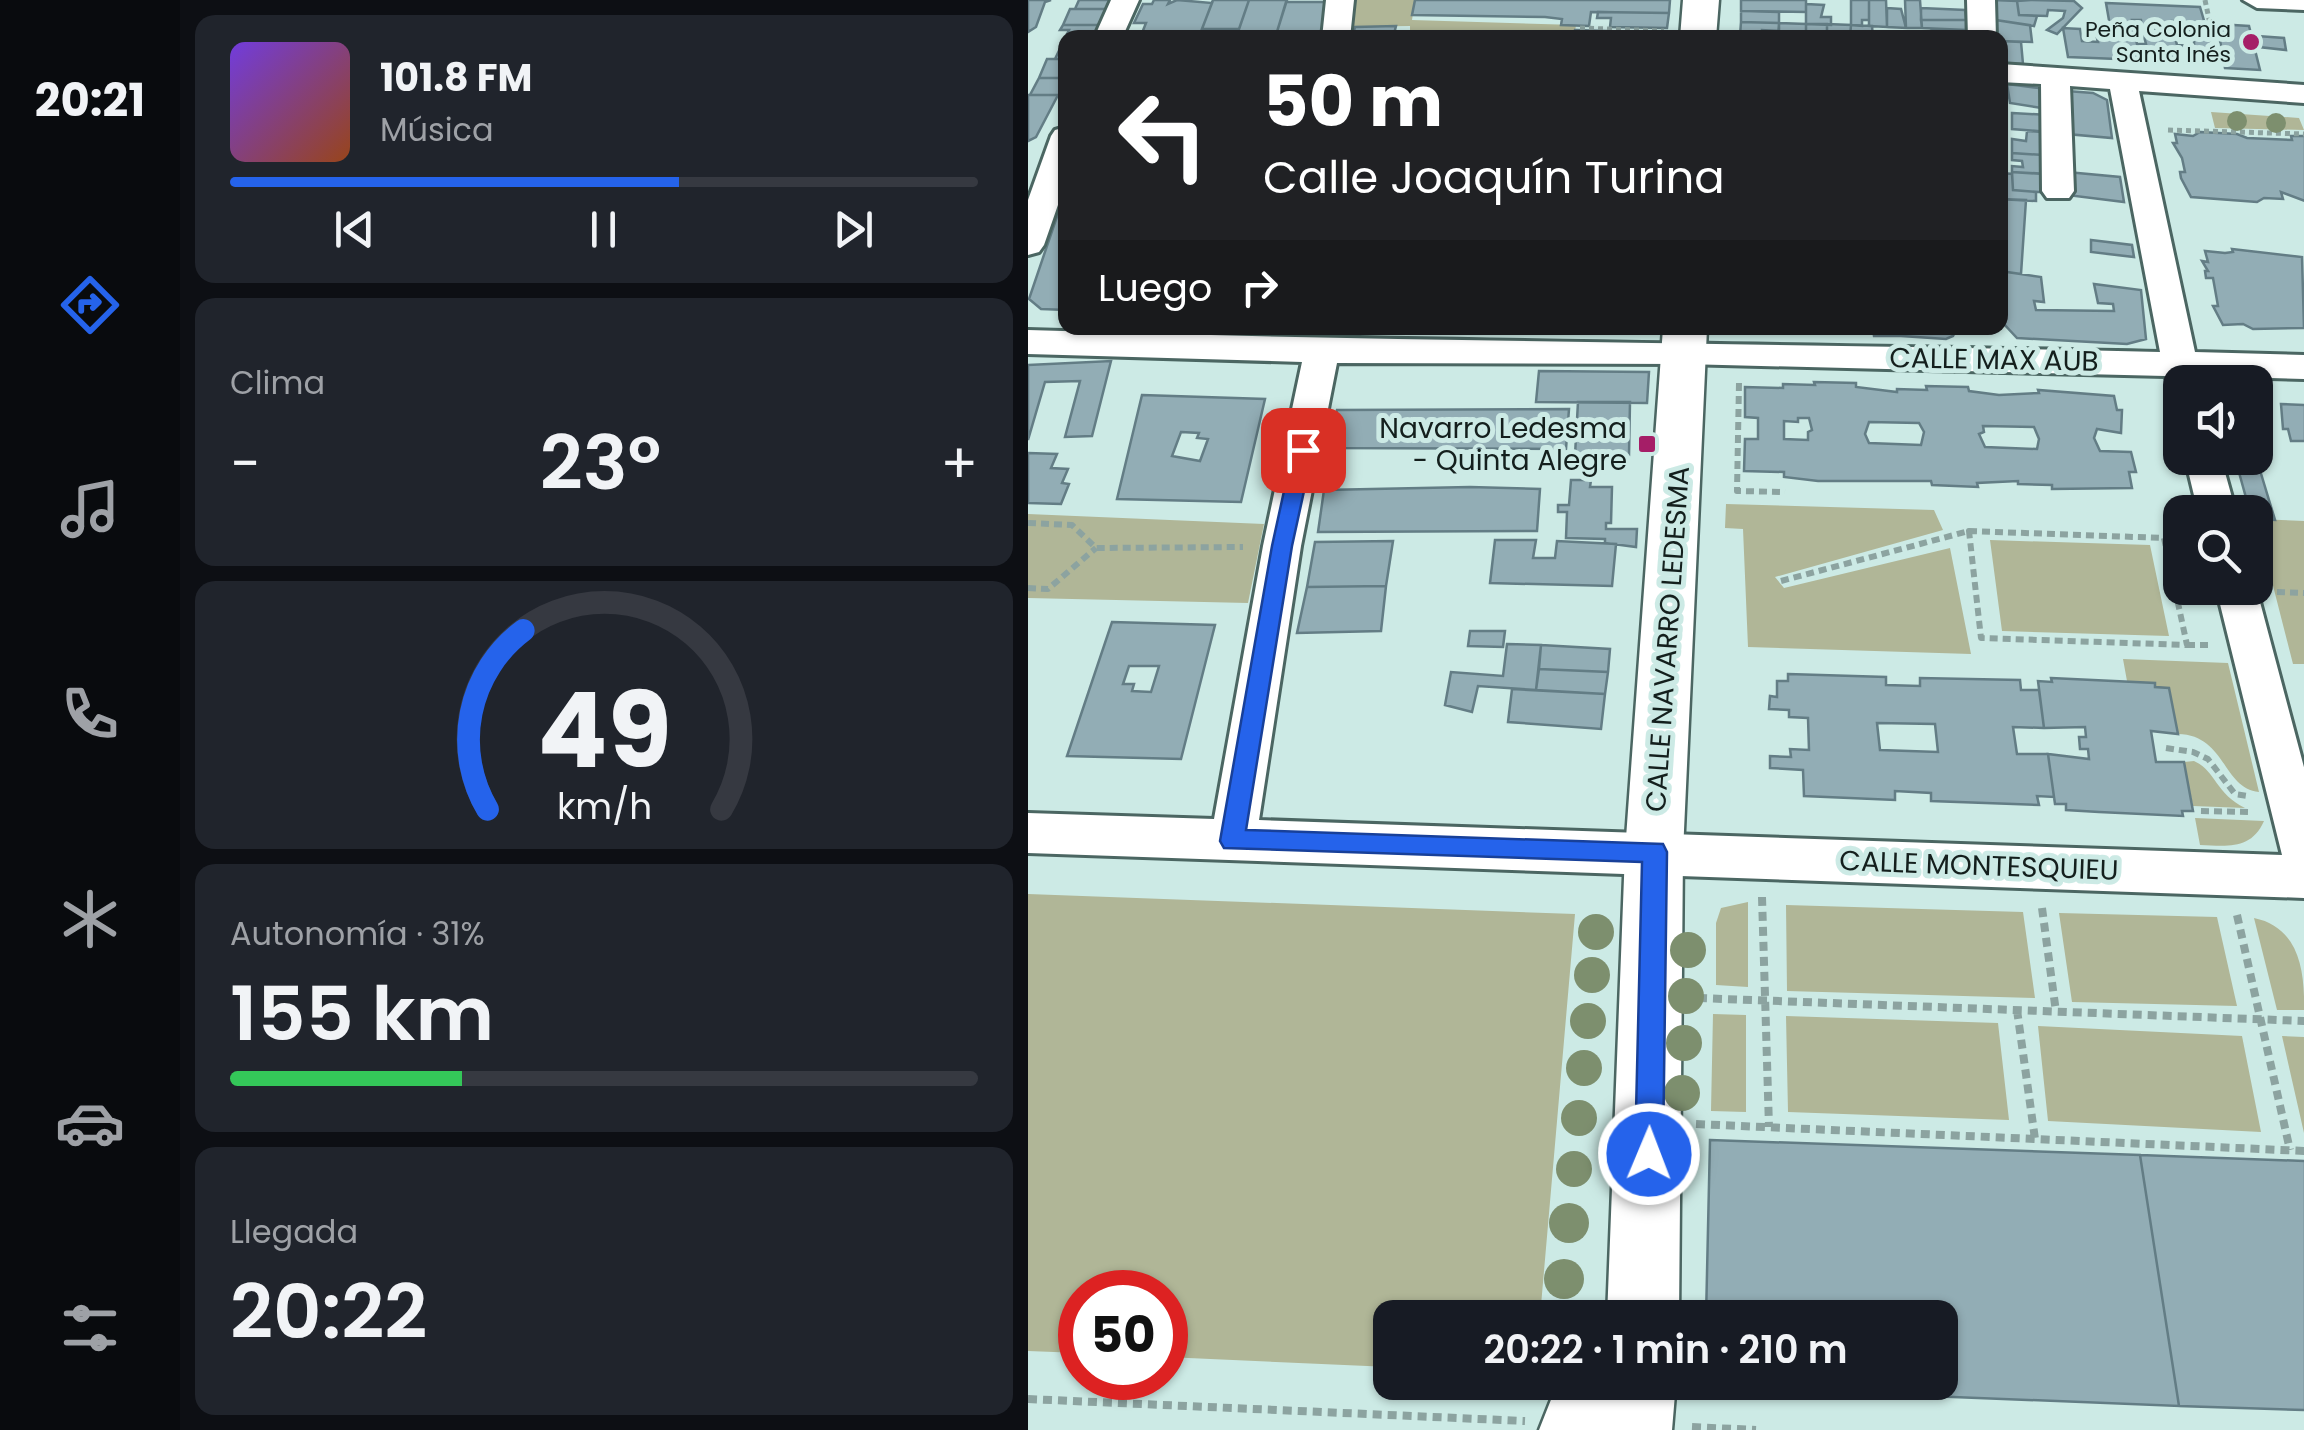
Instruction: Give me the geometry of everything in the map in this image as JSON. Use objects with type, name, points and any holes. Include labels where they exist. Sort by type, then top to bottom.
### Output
[{"type":"main road","name":"CALLE NAVARRO LEDESMA","points":[[1646,1284],[1654,852],[1685,340]]},
{"type":"street","points":[[1112,30],[1125,0]]},
{"type":"street","points":[[1337,30],[1340,0]]},
{"type":"street","points":[[1981,0],[1982,30]]},
{"type":"street","points":[[2257,0],[2304,2]]},
{"type":"street","points":[[2008,74],[2304,94]]},
{"type":"street","points":[[2055,78],[2058,190]]},
{"type":"street","points":[[2123,84],[2180,365]]},
{"type":"street","points":[[1028,245],[1053,157]]},
{"type":"street","name":"CALLE MAX AUB","points":[[1028,342],[1322,351],[1685,340],[1750,354],[1986,344],[2163,370]]},
{"type":"street","points":[[1232,841],[1282,546],[1322,351]]},
{"type":"street","name":"CALLE MAX AUB","points":[[2273,369],[2304,367]]},
{"type":"street","points":[[2254,605],[2304,858]]},
{"type":"street","name":"CALLE MONTESQUIEU","points":[[1028,834],[1654,852],[2304,878]]},
{"type":"path","points":[[2205,0],[2224,89]]},
{"type":"path","points":[[1580,28],[1699,22]]},
{"type":"path","points":[[2152,129],[2304,134]]},
{"type":"path","points":[[1750,354],[1750,382],[1739,382],[1737,491],[1785,492]]},
{"type":"path","points":[[1028,523],[1072,525],[1096,548]]},
{"type":"path","points":[[1969,532],[1981,638],[2228,646]]},
{"type":"path","points":[[1781,581],[1969,532],[2164,538],[2187,645]]},
{"type":"path","points":[[1028,588],[1048,589],[1096,548],[1282,546]]},
{"type":"path","points":[[2273,591],[2304,593]]},
{"type":"path","points":[[2166,748],[2198,750],[2216,764],[2235,794],[2260,799]]},
{"type":"path","points":[[2201,811],[2254,812]]},
{"type":"path","points":[[1760,856],[1769,1127]]},
{"type":"path","points":[[2036,867],[2056,1012]]},
{"type":"path","points":[[2214,874],[2239,920],[2290,1150]]},
{"type":"path","points":[[1652,996],[2304,1021]]},
{"type":"path","points":[[2017,1010],[2035,1139]]},
{"type":"path","points":[[1650,1122],[2304,1151]]},
{"type":"path","points":[[1028,1399],[1610,1412],[1756,1430]]},
{"type":"green space","points":[[1349,0],[1415,0],[1412,20],[1576,25],[1575,30],[1344,27]]},
{"type":"green space","points":[[2211,112],[2299,118],[2304,130],[2215,128]]},
{"type":"green space","points":[[1726,504],[1934,510],[1943,530],[1775,577],[1784,588],[1950,548],[1971,654],[1748,647],[1743,529],[1725,528]]},
{"type":"green space","points":[[1028,514],[1264,524],[1248,603],[1028,598]]},
{"type":"green space","points":[[2273,520],[2304,521],[2304,664],[2293,664],[2273,586]]},
{"type":"green space","points":[[1990,540],[2150,545],[2169,636],[2002,631]]},
{"type":"green space","points":[[2123,659],[2228,663],[2259,792],[2237,781],[2206,743],[2178,734],[2169,688],[2127,681]]},
{"type":"green space","points":[[2194,761],[2207,770],[2227,796],[2245,808],[2193,806],[2184,762]]},
{"type":"green space","points":[[2195,818],[2264,821],[2245,842],[2200,845]]},
{"type":"green space","points":[[1028,894],[1575,914],[1541,1300],[1373,1300],[1373,1366],[1188,1358],[1188,1270],[1058,1270],[1058,1352],[1028,1351]]},
{"type":"green space","points":[[1748,902],[1748,987],[1716,985],[1716,923],[1721,908]]},
{"type":"green space","points":[[1786,905],[2023,912],[2035,998],[1787,991]]},
{"type":"green space","points":[[2059,913],[2217,917],[2237,1006],[2072,1002]]},
{"type":"green space","points":[[2254,918],[2281,930],[2296,952],[2303,980],[2304,1010],[2277,1010]]},
{"type":"green space","points":[[1713,1014],[1746,1015],[1746,1112],[1711,1111]]},
{"type":"green space","points":[[1786,1016],[1998,1023],[2009,1120],[1788,1112]]},
{"type":"green space","points":[[2038,1026],[2242,1036],[2261,1132],[2048,1121]]},
{"type":"green space","points":[[2282,1036],[2304,1037],[2304,1133]]},
{"type":"building","points":[[1028,0],[1051,0],[1045,2],[1036,27],[1028,32]]},
{"type":"building","points":[[1079,0],[1112,0],[1108,9],[1075,9]]},
{"type":"building","points":[[1154,0],[1170,0],[1168,4],[1177,0],[1212,3],[1202,30],[1143,30],[1146,23],[1134,23],[1143,4],[1152,4]]},
{"type":"building","points":[[1213,0],[1249,0],[1239,29],[1202,29]]},
{"type":"building","points":[[1249,0],[1287,0],[1278,30],[1239,30]]},
{"type":"building","points":[[1415,0],[1670,0],[1669,13],[1591,12],[1589,26],[1561,25],[1562,19],[1545,17],[1412,15]]},
{"type":"building","points":[[1741,0],[1806,0],[1806,12],[1741,11]]},
{"type":"building","points":[[1851,0],[1869,0],[1869,20],[1862,20],[1862,26],[1851,25]]},
{"type":"building","points":[[1869,0],[1886,0],[1887,27],[1869,26]]},
{"type":"building","points":[[1905,0],[1920,0],[1922,28],[1906,28]]},
{"type":"building","points":[[1993,0],[2017,1],[2019,15],[2037,16],[2034,26],[1989,19]]},
{"type":"building","points":[[2017,1],[2074,1],[2082,8],[2057,34],[2047,30],[2063,18],[2065,11],[2048,10],[2047,16],[2019,15]]},
{"type":"building","points":[[1286,2],[1327,2],[1323,30],[1278,30]]},
{"type":"building","points":[[2106,3],[2200,7],[2207,31],[2190,30],[2188,22],[2172,21],[2173,29],[2142,28],[2141,20],[2132,20],[2134,28],[2141,32],[2134,31],[2137,44],[2146,44],[2144,36],[2160,37],[2158,32],[2175,37],[2177,45],[2194,46],[2194,34],[2208,35],[2216,63],[2068,57],[2063,28],[2080,29],[2082,41],[2098,42],[2096,34],[2128,35],[2126,27],[2110,26]]},
{"type":"building","points":[[1806,4],[1824,5],[1821,17],[1831,17],[1831,25],[1806,24]]},
{"type":"building","points":[[1887,8],[1901,9],[1906,28],[1887,27]]},
{"type":"building","points":[[1921,8],[1965,10],[1966,20],[1921,20]]},
{"type":"building","points":[[1070,9],[1108,9],[1101,25],[1063,25]]},
{"type":"building","points":[[1741,11],[1779,12],[1779,23],[1741,22]]},
{"type":"building","points":[[1598,12],[1669,13],[1667,28],[1610,27],[1611,18],[1597,18]]},
{"type":"building","points":[[1989,19],[2030,25],[2032,42],[2008,41],[2008,30],[1994,30]]},
{"type":"building","points":[[1921,20],[1966,20],[1966,30],[1922,28]]},
{"type":"building","points":[[1741,22],[1779,23],[1779,30],[1740,30]]},
{"type":"building","points":[[1779,23],[1806,24],[1806,30],[1779,30]]},
{"type":"building","points":[[1806,24],[1827,24],[1827,30],[1806,30]]},
{"type":"building","points":[[1827,24],[1851,25],[1851,30],[1827,30]]},
{"type":"building","points":[[2217,24],[2249,26],[2260,70],[2225,68]]},
{"type":"building","points":[[1063,25],[1101,25],[1099,30],[1060,30]]},
{"type":"building","points":[[1851,25],[1872,26],[1872,30],[1851,30]]},
{"type":"building","points":[[1396,26],[1395,30],[1354,30]]},
{"type":"building","points":[[2257,36],[2284,38],[2286,50],[2259,47]]},
{"type":"building","points":[[2008,41],[2021,42],[2023,64],[2008,63]]},
{"type":"building","points":[[1047,59],[1058,59],[1058,78],[1039,78]]},
{"type":"building","points":[[1039,78],[1058,78],[1058,95],[1030,95]]},
{"type":"building","points":[[2008,84],[2047,89],[2048,109],[2010,103]]},
{"type":"building","points":[[2067,91],[2093,93],[2107,100],[2112,138],[2067,134]]},
{"type":"building","points":[[1028,95],[1058,95],[1036,137],[1028,141]]},
{"type":"building","points":[[2012,113],[2048,115],[2049,132],[2012,129]]},
{"type":"building","points":[[2027,131],[2042,132],[2043,155],[2012,153],[2012,139],[2026,141]]},
{"type":"building","points":[[2200,132],[2292,140],[2291,136],[2305,136],[2305,201],[2281,192],[2283,199],[2264,198],[2257,202],[2191,197],[2181,178],[2180,172],[2185,172],[2182,158],[2173,143],[2177,143],[2175,134],[2193,136]]},
{"type":"building","points":[[2012,153],[2043,155],[2042,174],[2012,172],[2012,166],[2023,167],[2022,161],[2012,160]]},
{"type":"building","points":[[2012,172],[2048,174],[2051,193],[2013,190]]},
{"type":"building","points":[[2067,172],[2120,177],[2124,202],[2067,195]]},
{"type":"building","points":[[2008,174],[2012,174],[2013,190],[2036,192],[2036,201],[2008,199]]},
{"type":"building","points":[[2008,199],[2026,200],[2021,274],[2008,272]]},
{"type":"building","points":[[1058,214],[1058,310],[1041,309],[1029,299]]},
{"type":"building","points":[[2091,240],[2132,245],[2134,257],[2091,252]]},
{"type":"building","points":[[2232,249],[2302,257],[2304,328],[2223,325],[2213,306],[2218,306],[2213,278],[2206,278],[2208,271],[2202,261],[2208,262],[2205,251],[2225,253],[2233,252]]},
{"type":"building","points":[[2008,272],[2041,277],[2044,302],[2034,301],[2036,310],[2114,311],[2113,304],[2098,303],[2094,284],[2141,290],[2146,339],[2127,344],[2017,338],[2008,328]]},
{"type":"building","points":[[1902,335],[1954,335],[1946,339]]},
{"type":"building","points":[[1111,361],[1092,436],[1065,437],[1080,381],[1045,382],[1028,440],[1028,365]]},
{"type":"building","points":[[1539,371],[1649,372],[1647,403],[1536,402]]},
{"type":"building","points":[[1814,382],[1856,383],[1856,387],[1897,392],[1927,390],[1926,386],[1968,387],[1969,391],[1999,395],[2039,393],[2038,390],[2114,396],[2117,410],[2122,410],[2121,433],[2097,429],[2094,438],[2100,451],[2131,452],[2136,472],[2129,472],[2132,488],[2052,489],[2052,485],[2018,481],[1977,483],[1978,487],[1932,485],[1931,481],[1818,481],[1784,477],[1784,472],[1744,471],[1745,439],[1758,439],[1758,418],[1745,417],[1745,387],[1815,385]],"holes":[[[1798,418],[1809,418],[1812,430],[1808,440],[1784,439],[1784,421],[1798,422]],[[1869,422],[1919,423],[1924,432],[1921,445],[1869,443],[1865,434]],[[1983,426],[2034,427],[2039,439],[2037,449],[1985,447],[1979,434],[1984,432]]]},
{"type":"building","points":[[1142,395],[1265,399],[1241,502],[1117,499]],"holes":[[[1181,432],[1199,433],[1197,438],[1208,439],[1200,461],[1172,456]]]},
{"type":"building","points":[[1578,402],[1630,402],[1629,455],[1575,455]]},
{"type":"building","points":[[2281,404],[2305,405],[2305,441],[2291,441],[2288,429],[2283,429]]},
{"type":"building","points":[[1569,409],[1566,449],[1330,448],[1337,410]]},
{"type":"building","points":[[1028,453],[1057,454],[1051,468],[1068,469],[1062,483],[1069,484],[1061,504],[1028,503]]},
{"type":"building","points":[[2240,475],[2261,475],[2267,495],[2245,495]]},
{"type":"building","points":[[1571,480],[1591,480],[1590,487],[1612,487],[1611,523],[1606,523],[1606,529],[1637,529],[1636,547],[1605,543],[1605,539],[1566,538],[1567,512],[1558,512],[1558,505],[1569,505]]},
{"type":"building","points":[[1540,489],[1537,531],[1318,532],[1324,490]]},
{"type":"building","points":[[1495,540],[1536,540],[1533,558],[1555,558],[1557,541],[1616,544],[1612,586],[1490,583]]},
{"type":"building","points":[[1393,541],[1386,586],[1307,587],[1315,542]]},
{"type":"building","points":[[1386,586],[1381,631],[1297,633],[1307,587]]},
{"type":"building","points":[[1112,622],[1215,625],[1181,759],[1067,756]],"holes":[[[1129,666],[1159,666],[1151,692],[1132,691],[1134,684],[1123,684]]]},
{"type":"building","points":[[1470,631],[1505,631],[1503,647],[1468,646]]},
{"type":"building","points":[[1507,644],[1541,645],[1536,690],[1478,686],[1472,712],[1445,705],[1451,672],[1503,676]]},
{"type":"building","points":[[1541,645],[1610,649],[1608,672],[1539,669]]},
{"type":"building","points":[[1539,669],[1608,672],[1605,694],[1536,690]]},
{"type":"building","points":[[1788,674],[1886,677],[1886,685],[1920,686],[1920,678],[2020,680],[2021,690],[2039,690],[2044,728],[2013,727],[2017,754],[2048,754],[2054,797],[2037,796],[2039,805],[1931,801],[1931,793],[1895,791],[1895,800],[1804,796],[1803,770],[1770,768],[1770,756],[1791,757],[1790,749],[1809,750],[1808,718],[1789,717],[1789,710],[1769,709],[1770,696],[1777,697],[1777,681],[1788,681]],"holes":[[[1877,723],[1935,724],[1938,752],[1880,750]]]},
{"type":"building","points":[[2051,678],[2155,683],[2155,687],[2169,688],[2178,734],[2151,731],[2156,762],[2184,762],[2193,811],[2182,811],[2183,816],[2099,812],[2066,810],[2066,804],[2055,804],[2048,754],[2089,759],[2088,749],[2080,749],[2079,737],[2086,737],[2085,727],[2044,728],[2038,681],[2052,682]]},
{"type":"building","points":[[1512,689],[1605,694],[1601,729],[1508,722]]},
{"type":"building","points":[[1710,1140],[2140,1155],[2179,1406],[1958,1397],[1958,1300],[1706,1300]]},
{"type":"building","points":[[2140,1155],[2305,1161],[2305,1410],[2179,1406]]},
{"type":"place","name":"Peña Colonia Santa Inés","points":[[2251,42]]},
{"type":"place","name":"Navarro Ledesma - Quinta Alegre","points":[[1647,444]]},
{"type":"route","points":[[1303,450],[1282,546],[1232,841],[1654,852],[1649,1154]]}]
